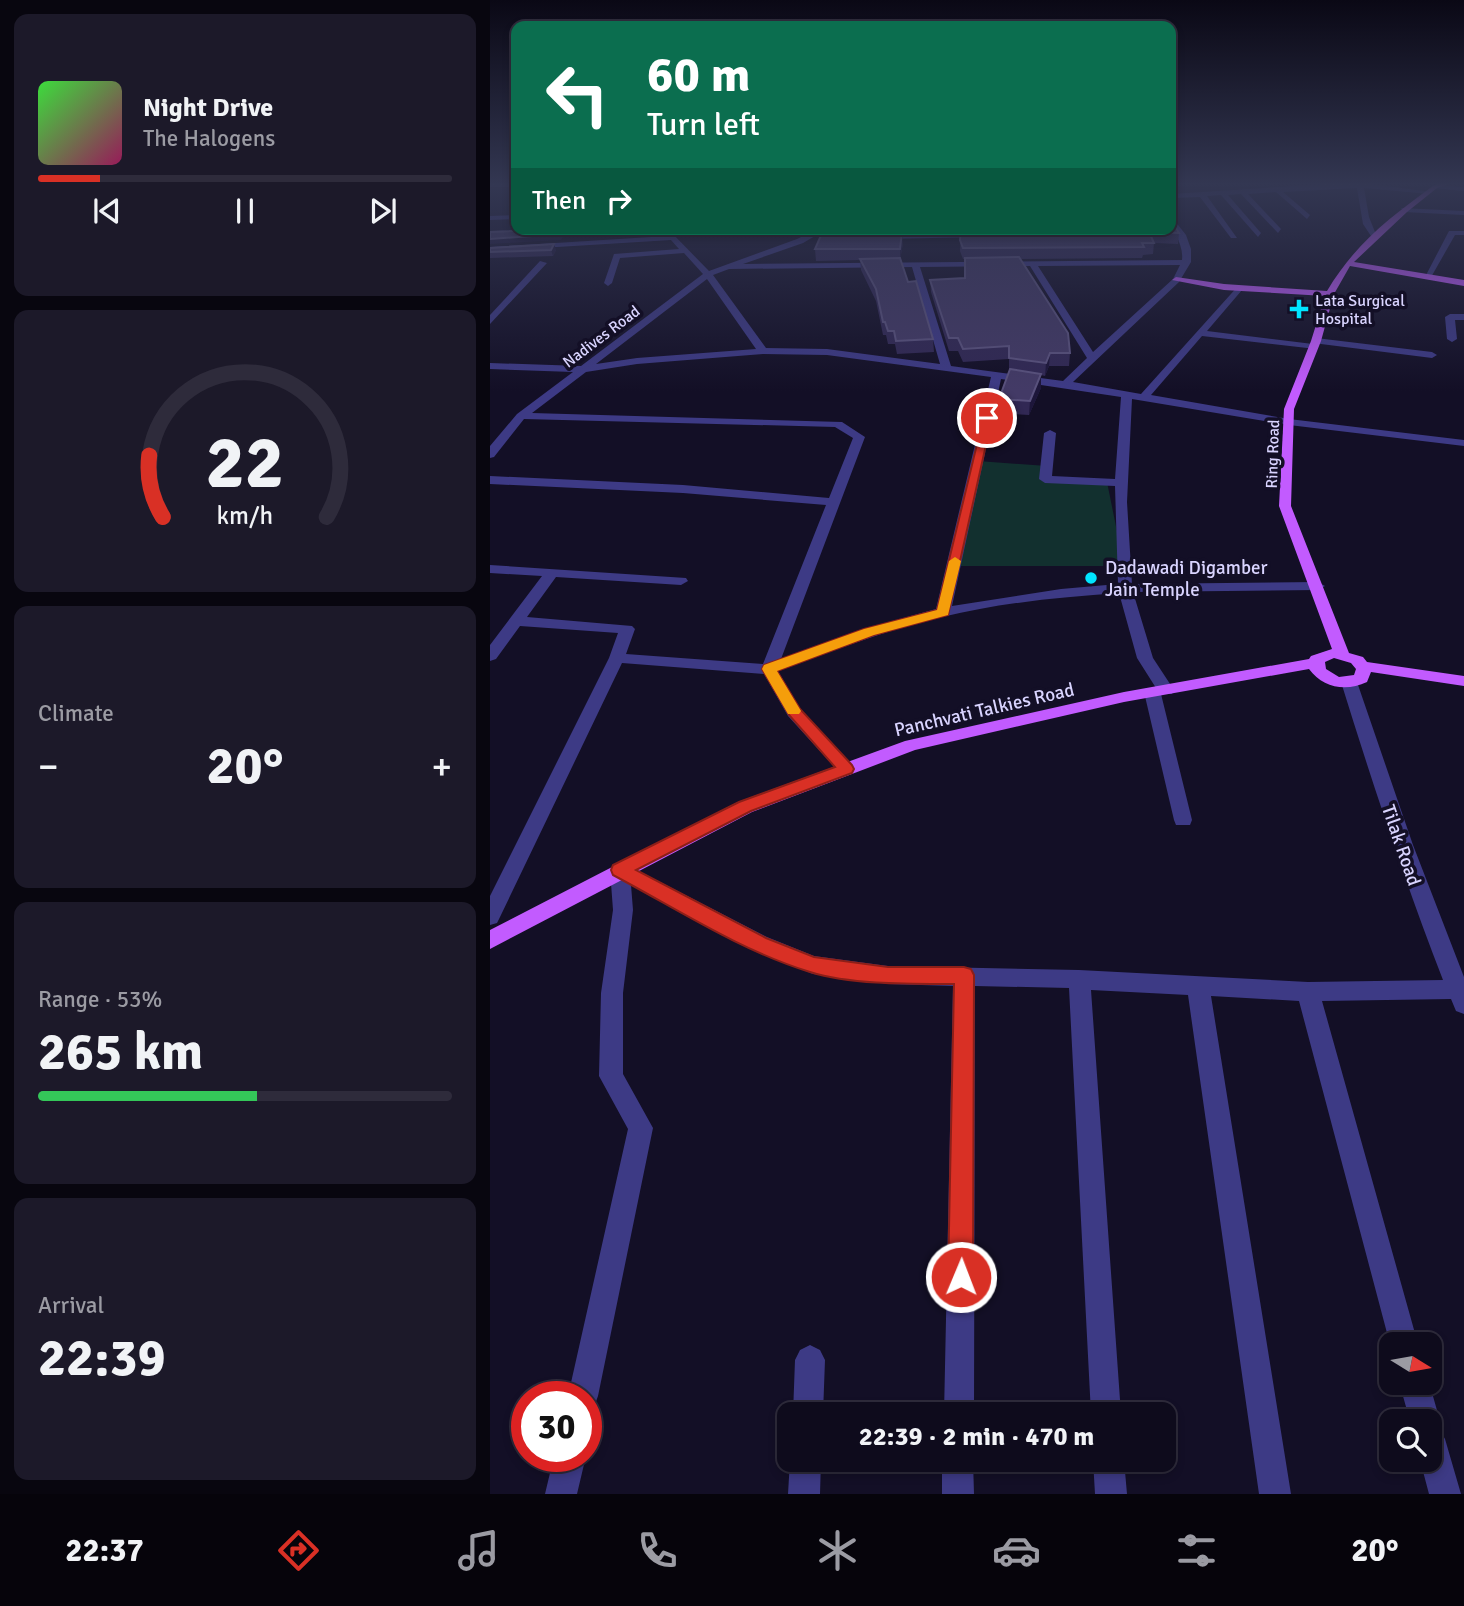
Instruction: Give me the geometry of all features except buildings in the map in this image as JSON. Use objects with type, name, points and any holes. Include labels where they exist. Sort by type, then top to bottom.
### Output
[{"type":"main road","points":[[1176,280],[1239,288],[1330,294],[1348,263],[1358,252]]},
{"type":"main road","points":[[1348,263],[1464,283]]},
{"type":"main road","name":"Ring Road","points":[[1330,294],[1315,344],[1289,409],[1285,506],[1342,654]]},
{"type":"main road","points":[[1342,654],[1357,660],[1363,666],[1464,681]]},
{"type":"main road","name":"Panchvati Talkies Road","points":[[490,940],[745,807],[911,745],[1159,691],[1315,663],[1321,655],[1342,654]]},
{"type":"main road","points":[[1315,663],[1325,677],[1349,682],[1362,678],[1363,666]]},
{"type":"street","points":[[608,283],[617,256],[675,252]]},
{"type":"street","points":[[686,252],[708,274],[763,351]]},
{"type":"street","name":"Nadives Road","points":[[490,454],[521,416],[708,274],[771,252]]},
{"type":"street","points":[[1065,384],[1176,280],[1187,262],[1186,252]]},
{"type":"street","points":[[1427,277],[1441,252]]},
{"type":"street","points":[[729,267],[1187,262]]},
{"type":"street","points":[[490,321],[543,263]]},
{"type":"street","points":[[1032,263],[1092,359]]},
{"type":"street","points":[[915,265],[946,367]]},
{"type":"street","points":[[1144,396],[1239,288]]},
{"type":"street","points":[[1452,339],[1450,317],[1464,317]]},
{"type":"street","points":[[1202,333],[1432,355]]},
{"type":"street","points":[[490,366],[584,369],[636,361],[763,351],[827,352],[1065,384],[1289,422],[1464,443]]},
{"type":"street","points":[[943,612],[997,374]]},
{"type":"street","points":[[1128,394],[1122,417],[1124,588],[1146,660],[1159,691],[1183,820]]},
{"type":"street","points":[[521,416],[838,424],[859,437],[769,669]]},
{"type":"street","points":[[1051,433],[1045,479],[1121,483]]},
{"type":"street","points":[[490,480],[683,489],[832,502]]},
{"type":"street","points":[[490,569],[681,581]]},
{"type":"street","points":[[490,656],[551,573]]},
{"type":"street","points":[[617,658],[769,669],[869,632],[943,612],[1061,593],[1124,588],[1318,586]]},
{"type":"street","points":[[490,917],[617,658],[627,629],[516,621]]},
{"type":"street","points":[[769,669],[794,712],[846,769]]},
{"type":"street","name":"Tilak Road","points":[[1349,682],[1421,898],[1461,997]]},
{"type":"street","points":[[620,870],[759,943],[813,965],[888,975],[1079,979],[1198,987],[1461,997]]},
{"type":"street","points":[[586,1381],[641,1128],[611,1076],[612,993],[623,910],[620,870]]},
{"type":"street","points":[[958,1402],[964,975]]},
{"type":"street","points":[[1079,979],[1105,1402]]},
{"type":"street","points":[[1198,987],[1275,1494]]},
{"type":"street","points":[[1308,992],[1401,1332]]},
{"type":"street","points":[[808,1402],[810,1360]]},
{"type":"street","points":[[561,1494],[566,1472]]},
{"type":"street","points":[[804,1494],[805,1472]]},
{"type":"street","points":[[958,1472],[958,1494]]},
{"type":"street","points":[[1110,1472],[1111,1494]]},
{"type":"street","points":[[1439,1472],[1445,1494]]},
{"type":"green space","points":[[978,461],[1047,466],[1045,478],[1107,482],[1124,566],[954,566]]},
{"type":"slow traffic","points":[[794,711],[769,669],[869,632],[943,612],[955,561]]},
{"type":"place","name":"Lata Surgical Hospital","points":[[1299,309]]},
{"type":"place","name":"Dadawadi Digamber Jain Temple","points":[[1091,578]]},
{"type":"route","points":[[961,1277],[964,975],[888,975],[813,965],[759,943],[620,870],[745,807],[846,769],[794,712],[769,669],[869,632],[943,612],[987,418]]}]
